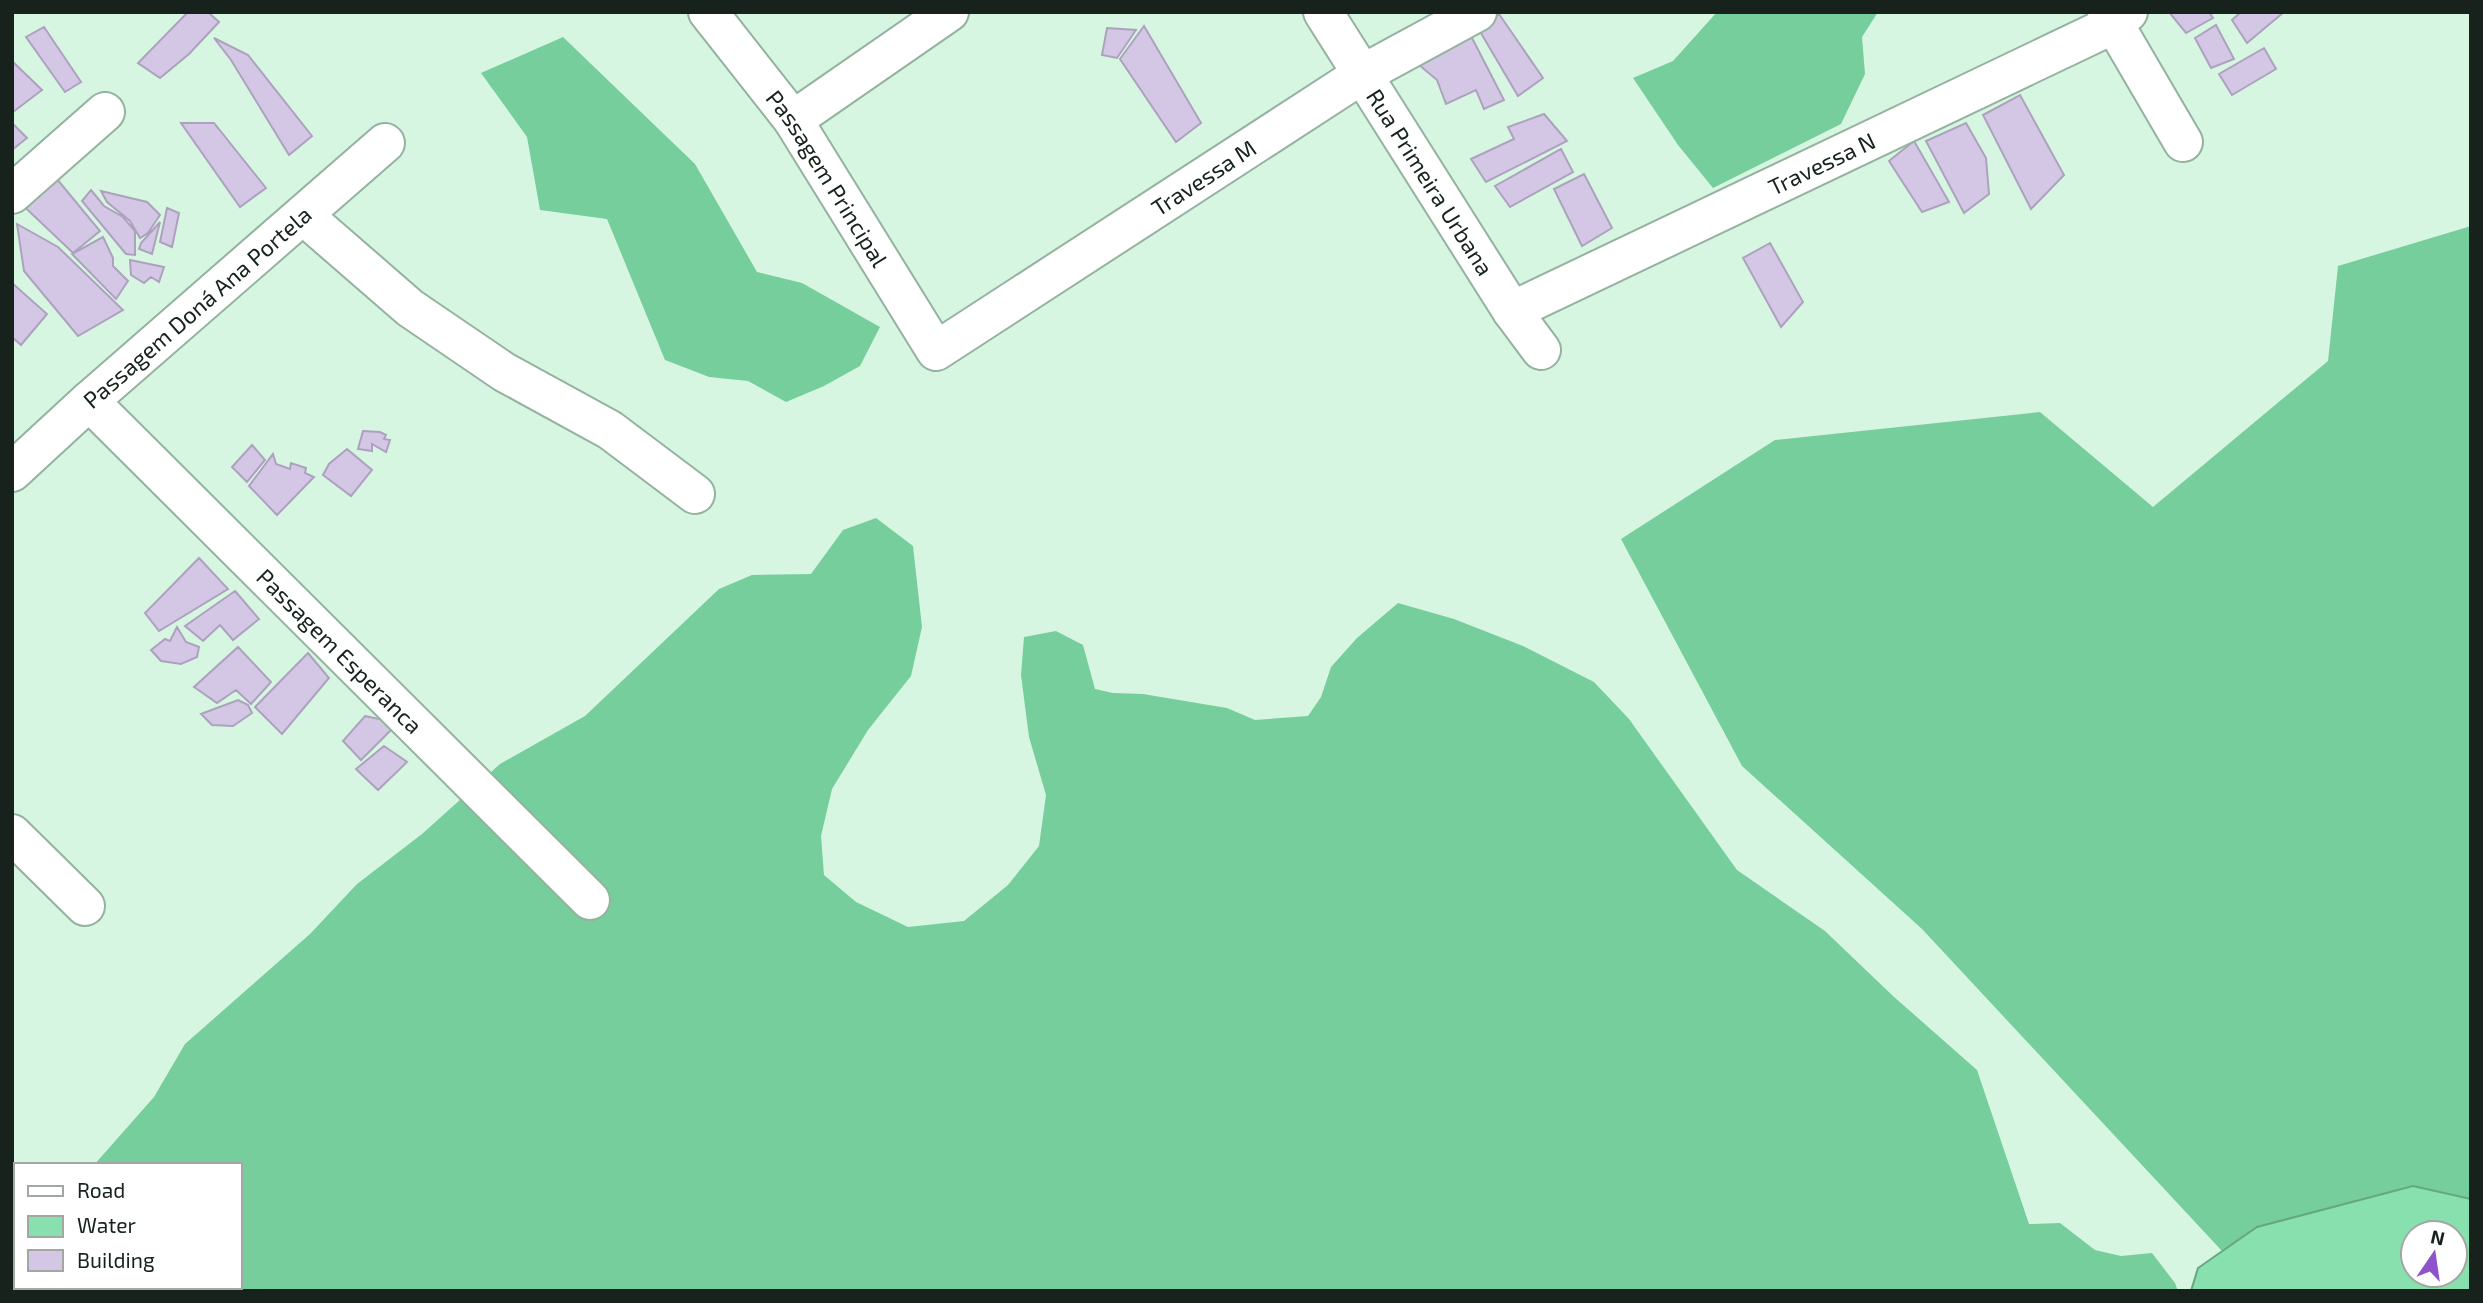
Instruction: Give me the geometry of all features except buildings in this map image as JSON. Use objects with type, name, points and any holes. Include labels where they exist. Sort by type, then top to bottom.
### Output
[{"type":"street","name":"Passagem Principal","points":[[708,12],[793,120],[936,351]]},
{"type":"street","points":[[793,120],[949,12]]},
{"type":"street","name":"Rua Primeira Urbana","points":[[1323,12],[1513,311],[1541,349]]},
{"type":"street","name":"Travessa M","points":[[936,351],[1361,75],[1477,12]]},
{"type":"street","points":[[2116,16],[2183,142]]},
{"type":"street","name":"Travessa N","points":[[1513,311],[2116,16]]},
{"type":"street","points":[[12,194],[105,112]]},
{"type":"street","name":"Passagem Doná Ana Portela","points":[[12,471],[385,143]]},
{"type":"street","points":[[303,215],[410,308],[504,372],[610,430],[695,494]]},
{"type":"street","name":"Passagem Esperanca","points":[[89,401],[590,900]]},
{"type":"street","points":[[12,834],[85,906]]},
{"type":"shaded area","points":[[1717,12],[1878,12],[1862,37],[1865,74],[1841,124],[1713,188],[1678,145],[1633,78],[1673,61]]},
{"type":"shaded area","points":[[563,37],[695,164],[757,272],[802,283],[880,327],[860,366],[824,386],[786,402],[748,381],[709,377],[665,360],[607,219],[540,210],[527,137],[481,73]]},
{"type":"shaded area","points":[[2471,226],[2471,1199],[2413,1186],[2257,1227],[2222,1251],[1922,929],[1742,766],[1621,539],[1775,440],[2040,412],[2153,507],[2328,361],[2338,266]]},
{"type":"shaded area","points":[[876,518],[913,546],[922,627],[911,676],[868,730],[832,789],[821,836],[824,875],[856,902],[908,927],[964,921],[1008,885],[1039,846],[1046,795],[1029,737],[1021,675],[1024,637],[1056,631],[1083,645],[1095,689],[1227,708],[1255,720],[1308,716],[1321,697],[1331,667],[1357,638],[1398,603],[1454,619],[1523,646],[1594,682],[1629,719],[1737,870],[1825,931],[1977,1070],[2029,1224],[2060,1223],[2095,1250],[2121,1256],[2152,1253],[2178,1291],[12,1291],[14,1245],[14,1289],[242,1289],[242,1163],[96,1163],[154,1097],[185,1044],[310,934],[357,884],[422,834],[500,764],[585,716],[719,589],[752,575],[811,574],[843,530]]},
{"type":"water","points":[[2413,1186],[2471,1199],[2471,1291],[2191,1291],[2198,1268],[2257,1227]]}]
